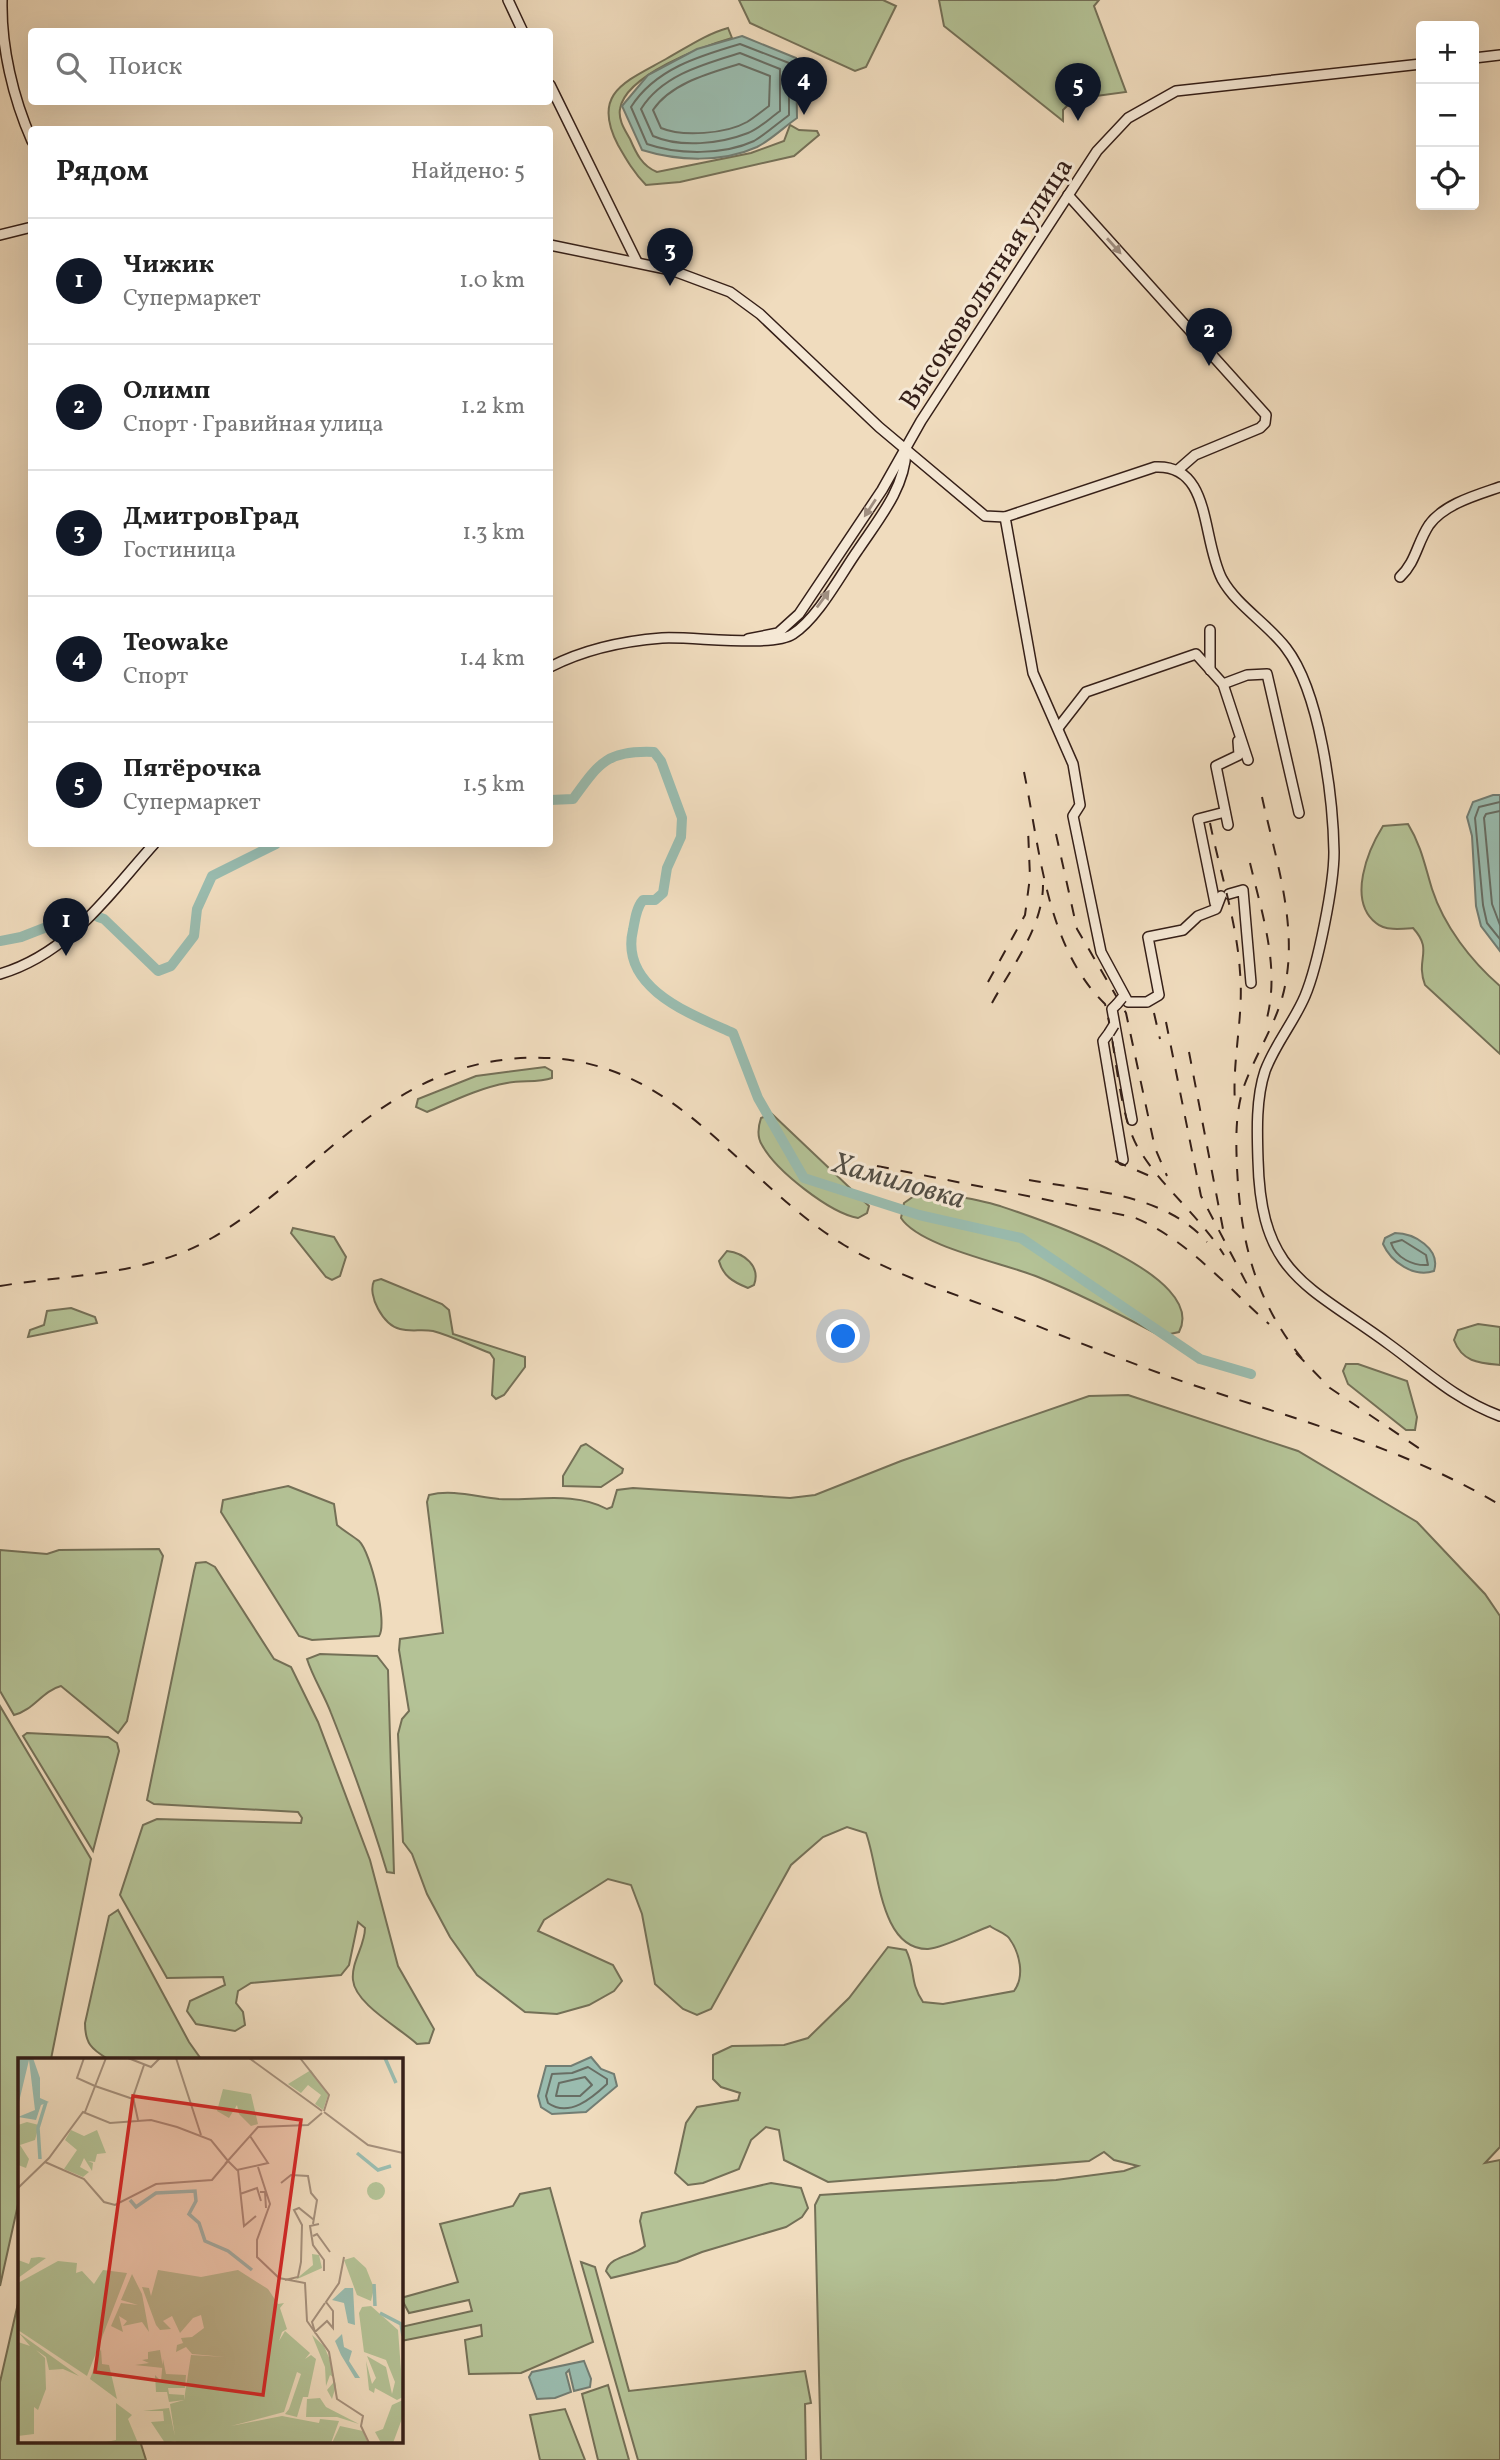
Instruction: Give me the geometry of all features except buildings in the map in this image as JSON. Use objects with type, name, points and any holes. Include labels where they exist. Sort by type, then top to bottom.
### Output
[{"type":"street","points":[[2,0],[2,24],[20,115],[28,132]]},
{"type":"street","points":[[508,0],[521,28]]},
{"type":"street","points":[[1479,57],[1500,55]]},
{"type":"street","name":"Высоковольтная улица","points":[[553,666],[594,649],[644,640],[748,639],[778,633],[799,614],[1097,151],[1128,118],[1176,91],[1416,65]]},
{"type":"street","points":[[553,91],[637,262]]},
{"type":"street","points":[[1069,195],[1262,410],[1266,418],[1259,428],[1195,455],[1179,469]]},
{"type":"street","points":[[0,234],[28,228]]},
{"type":"street","points":[[553,246],[637,262],[702,279],[730,292],[760,314],[906,450],[965,501],[989,517],[1005,517],[1142,470],[1165,466],[1179,469],[1192,480],[1215,565],[1226,587],[1276,637],[1297,665],[1322,745],[1327,777],[1334,852],[1330,893],[1312,976],[1265,1072],[1260,1098],[1258,1180],[1269,1237],[1288,1269],[1312,1293],[1390,1345],[1447,1391],[1500,1416]]},
{"type":"street","points":[[1400,577],[1409,569],[1429,525],[1477,495],[1500,487]]},
{"type":"street","points":[[1005,517],[1033,673],[1073,764],[1080,805],[1073,816],[1101,952],[1121,999],[1128,1002],[1147,1002],[1159,995],[1148,937],[1183,930],[1198,916],[1216,909],[1225,895],[1243,890],[1251,983]]},
{"type":"street","points":[[1210,630],[1210,670]]},
{"type":"street","points":[[1058,728],[1086,692],[1196,654],[1223,684],[1248,760]]},
{"type":"street","points":[[1223,684],[1247,675],[1267,674],[1299,813]]},
{"type":"street","points":[[1228,825],[1216,766],[1239,755],[1236,722]]},
{"type":"street","points":[[1216,909],[1198,819],[1225,812]]},
{"type":"street","points":[[0,974],[34,962],[66,939],[96,912],[152,847]]},
{"type":"street","points":[[1121,999],[1112,1009],[1113,1028],[1132,1120]]},
{"type":"street","points":[[1113,1028],[1103,1041],[1123,1160]]},
{"type":"green space","points":[[739,0],[883,0],[896,6],[866,67],[855,71],[750,23]]},
{"type":"green space","points":[[939,0],[1099,0],[1094,6],[1126,92],[1074,99],[1063,110],[1063,121],[944,26]]},
{"type":"green space","points":[[728,28],[732,38],[667,64],[636,85],[625,97],[620,109],[621,121],[643,163],[657,172],[751,153],[784,141],[790,125],[799,130],[817,131],[819,135],[794,156],[680,182],[646,185],[618,145],[611,127],[608,113],[616,91],[637,75],[704,38]]},
{"type":"green space","points":[[1408,824],[1437,903],[1451,929],[1469,954],[1500,986],[1500,1054],[1425,985],[1422,976],[1422,943],[1413,928],[1384,927],[1367,913],[1363,902],[1363,875],[1372,848],[1383,826]]},
{"type":"green space","points":[[545,1067],[552,1071],[552,1078],[497,1085],[427,1112],[416,1107],[418,1099],[476,1076]]},
{"type":"green space","points":[[772,1114],[869,1206],[867,1213],[858,1218],[833,1208],[779,1167],[762,1145],[759,1135],[761,1118]]},
{"type":"green space","points":[[932,1192],[1000,1206],[1080,1236],[1114,1252],[1145,1270],[1169,1290],[1181,1311],[1179,1332],[1161,1336],[1054,1284],[944,1246],[926,1237],[901,1218],[904,1203],[917,1194]]},
{"type":"green space","points":[[293,1228],[334,1237],[346,1257],[340,1276],[332,1280],[326,1277],[291,1233]]},
{"type":"green space","points":[[727,1251],[739,1254],[750,1262],[755,1272],[754,1285],[748,1288],[726,1275],[719,1261]]},
{"type":"green space","points":[[381,1279],[442,1304],[449,1310],[453,1334],[525,1357],[525,1367],[504,1395],[496,1399],[492,1395],[494,1359],[490,1353],[440,1333],[404,1330],[388,1322],[378,1309],[373,1294],[374,1281]]},
{"type":"green space","points":[[71,1308],[95,1317],[97,1323],[28,1337],[30,1330],[44,1325],[47,1311]]},
{"type":"green space","points":[[1478,1324],[1500,1327],[1500,1365],[1472,1360],[1457,1347],[1454,1340],[1458,1330]]},
{"type":"green space","points":[[1346,1364],[1358,1364],[1407,1381],[1417,1417],[1415,1430],[1406,1430],[1348,1384],[1343,1371]]},
{"type":"green space","points":[[1128,1395],[1298,1451],[1417,1522],[1485,1594],[1500,1616],[1500,2147],[1485,2163],[1500,2160],[1500,2460],[821,2460],[815,2205],[820,2195],[1056,2180],[1124,2171],[1138,2166],[1114,2160],[1104,2152],[1089,2161],[828,2182],[784,2160],[779,2130],[766,2127],[751,2140],[739,2169],[703,2183],[688,2185],[675,2173],[686,2123],[697,2107],[738,2100],[740,2093],[721,2087],[713,2079],[713,2055],[732,2046],[784,2045],[808,2038],[849,1998],[888,1947],[906,1950],[916,1988],[923,2002],[943,2004],[1014,1991],[1020,1964],[1009,1938],[990,1926],[934,1948],[912,1946],[899,1936],[890,1922],[866,1833],[847,1827],[823,1837],[791,1865],[711,2009],[697,2015],[683,2009],[655,1984],[642,1914],[631,1885],[608,1879],[544,1920],[538,1931],[613,1965],[622,1981],[614,1991],[589,2005],[557,2014],[525,2012],[477,1975],[450,1937],[427,1894],[412,1854],[403,1842],[398,1734],[402,1719],[409,1711],[399,1650],[400,1639],[443,1633],[427,1502],[429,1495],[447,1493],[499,1499],[568,1498],[595,1503],[607,1509],[612,1507],[617,1490],[633,1488],[790,1498],[815,1495],[901,1461],[1089,1396]]},
{"type":"green space","points":[[586,1444],[623,1469],[622,1473],[601,1487],[563,1486],[563,1476],[581,1446]]},
{"type":"green space","points":[[288,1486],[334,1504],[337,1525],[364,1548],[380,1604],[379,1636],[312,1640],[299,1636],[221,1512],[223,1500]]},
{"type":"green space","points":[[159,1549],[163,1556],[127,1721],[118,1733],[61,1686],[14,1715],[0,1691],[0,1550],[47,1554],[59,1550]]},
{"type":"green space","points":[[206,1562],[215,1567],[274,1659],[291,1667],[318,1722],[370,1860],[398,1966],[434,2029],[429,2043],[417,2044],[361,1998],[353,1980],[365,1928],[358,1922],[349,1965],[341,1975],[251,1983],[238,1991],[236,2003],[243,2012],[245,2025],[235,2031],[196,2024],[187,2011],[190,2001],[225,1985],[223,1977],[167,1978],[120,1895],[143,1825],[157,1819],[301,1823],[302,1818],[298,1812],[154,1804],[147,1800],[194,1571],[196,1563]]},
{"type":"green space","points":[[320,1654],[377,1656],[388,1670],[394,1873],[387,1872],[346,1753],[307,1659]]},
{"type":"green space","points":[[0,1706],[91,1859],[51,2058],[18,2058],[18,2205],[0,2286]]},
{"type":"green space","points":[[27,1733],[108,1737],[117,1743],[119,1751],[93,1851],[23,1736]]},
{"type":"green space","points":[[118,1910],[200,2058],[106,2058],[90,2045],[85,2023],[109,1916]]},
{"type":"green space","points":[[771,2183],[801,2188],[808,2208],[802,2217],[786,2227],[677,2262],[611,2278],[606,2271],[617,2259],[645,2246],[640,2221],[642,2213]]},
{"type":"green space","points":[[550,2188],[593,2342],[521,2373],[469,2374],[465,2340],[482,2336],[481,2325],[402,2341],[402,2327],[472,2311],[469,2300],[409,2313],[402,2300],[458,2282],[440,2224],[513,2206],[520,2194]]},
{"type":"green space","points":[[581,2262],[595,2267],[629,2391],[805,2371],[811,2403],[805,2404],[806,2460],[638,2460]]},
{"type":"green space","points":[[18,2303],[18,2442],[140,2442],[146,2460],[0,2460],[0,2382]]},
{"type":"green space","points":[[608,2385],[629,2460],[598,2460],[582,2394]]},
{"type":"green space","points":[[565,2409],[585,2460],[540,2460],[530,2415]]},
{"type":"water","points":[[742,36],[796,58],[797,118],[757,147],[729,156],[699,159],[642,150],[622,106],[648,75],[697,49]]},
{"type":"water","points":[[1500,795],[1500,951],[1481,926],[1476,906],[1472,836],[1467,817],[1473,802]]},
{"type":"water","points":[[1395,1233],[1418,1239],[1430,1249],[1434,1256],[1434,1271],[1419,1272],[1397,1262],[1383,1244],[1385,1238]]},
{"type":"water","points":[[591,2057],[601,2069],[614,2074],[617,2086],[586,2112],[552,2114],[541,2107],[538,2096],[546,2066],[571,2066]]},
{"type":"water","points":[[584,2361],[591,2379],[590,2387],[574,2391],[569,2370],[566,2373],[571,2392],[555,2398],[537,2399],[529,2377],[532,2372]]},
{"type":"waterway","name":"Хамиловка","points":[[553,800],[573,799],[590,776],[615,756],[654,752],[661,761],[682,818],[681,837],[667,868],[663,893],[655,900],[643,900],[637,910],[632,951],[637,968],[648,984],[663,997],[699,1018],[733,1033],[758,1098],[804,1178],[919,1215],[1021,1238],[1200,1359],[1251,1374]]},
{"type":"waterway","name":"Хамиловка","points":[[98,917],[104,919],[158,971],[171,966],[194,936],[197,909],[212,876],[270,847]]},
{"type":"waterway","name":"Хамиловка","points":[[0,941],[21,937],[80,914],[86,915]]},
{"type":"railway","points":[[1024,772],[1048,896],[1070,955],[1085,981],[1105,1004],[1121,1096],[1131,1132],[1146,1161],[1224,1255]]},
{"type":"railway","points":[[1262,797],[1287,915],[1288,963],[1282,999],[1240,1099],[1237,1128],[1239,1196],[1247,1246],[1262,1293],[1287,1338],[1303,1360]]},
{"type":"railway","points":[[1210,823],[1232,916],[1240,972],[1235,1103]]},
{"type":"railway","points":[[988,982],[1025,915],[1030,877],[1028,829]]},
{"type":"railway","points":[[1056,834],[1077,929],[1126,1013],[1155,1148],[1167,1176]]},
{"type":"railway","points":[[1250,863],[1268,940],[1272,979],[1267,1018]]},
{"type":"railway","points":[[992,1003],[1032,932],[1042,901],[1043,885]]},
{"type":"railway","points":[[1154,1013],[1160,1039]]},
{"type":"railway","points":[[1166,1022],[1201,1196],[1249,1288]]},
{"type":"railway","points":[[1189,1052],[1223,1229]]},
{"type":"railway","points":[[0,1286],[135,1267],[187,1250],[212,1238],[249,1214],[351,1131],[423,1084],[464,1068],[510,1059],[566,1059],[614,1071],[656,1092],[694,1119],[803,1216],[844,1245],[881,1265],[1163,1375],[1387,1450],[1500,1505]]},
{"type":"railway","points":[[1115,1161],[1159,1180]]},
{"type":"railway","points":[[877,1166],[1133,1217],[1153,1226],[1188,1251],[1269,1324]]},
{"type":"railway","points":[[1029,1180],[1100,1192],[1148,1204],[1169,1213],[1207,1242]]},
{"type":"railway","points":[[1296,1353],[1330,1388],[1423,1451]]},
{"type":"place","name":"Teowake","points":[[804,115]]},
{"type":"place","name":"Пятёрочка","points":[[1078,121]]},
{"type":"place","name":"ДмитровГрад","points":[[670,286]]},
{"type":"place","name":"Олимп","points":[[1209,366]]},
{"type":"place","name":"Чижик","points":[[66,956]]}]
